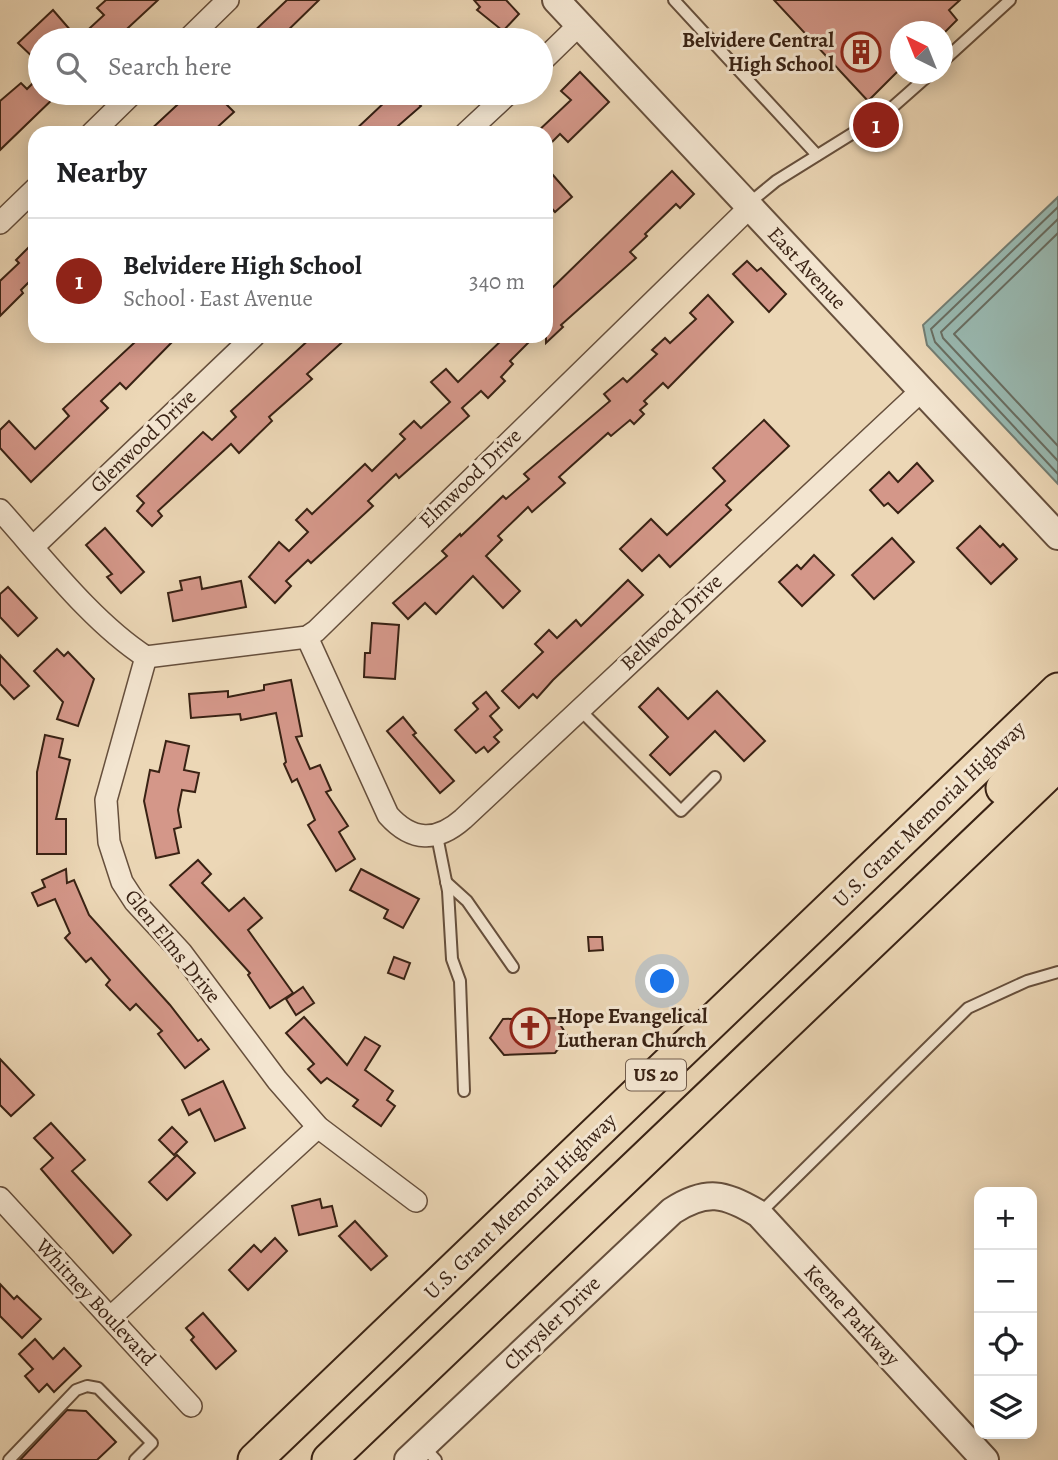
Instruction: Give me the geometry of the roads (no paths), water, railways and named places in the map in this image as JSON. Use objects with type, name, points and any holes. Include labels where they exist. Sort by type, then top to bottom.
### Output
[{"type":"main road","name":"U.S. Grant Memorial Highway","points":[[255,1460],[1058,690]]},
{"type":"main road","points":[[811,1000],[923,872],[1058,729]]},
{"type":"main road","name":"US 20","points":[[329,1460],[1058,764]]},
{"type":"street","points":[[199,28],[228,0]]},
{"type":"street","name":"East Avenue","points":[[556,0],[1058,536]]},
{"type":"street","points":[[553,50],[579,25]]},
{"type":"street","points":[[99,126],[121,105]]},
{"type":"street","points":[[474,126],[496,105]]},
{"type":"street","points":[[0,223],[28,196]]},
{"type":"street","name":"Elmwood Drive","points":[[307,637],[748,206]]},
{"type":"street","name":"Glenwood Drive","points":[[33,547],[247,343]]},
{"type":"street","name":"Bellwood Drive","points":[[437,836],[463,819],[578,708],[920,391]]},
{"type":"street","points":[[0,510],[126,644],[146,657],[307,637],[388,815],[398,826],[415,835],[437,836]]},
{"type":"street","name":"Glen Elms Drive","points":[[146,657],[106,800],[106,821],[114,862],[135,902],[181,952],[277,1080],[318,1126],[416,1201]]},
{"type":"street","points":[[111,1317],[318,1126]]},
{"type":"street","name":"Keene Parkway","points":[[703,1195],[741,1203],[759,1214],[985,1460]]},
{"type":"street","name":"Chrysler Drive","points":[[422,1455],[672,1211],[703,1195]]},
{"type":"street","name":"Whitney Boulevard","points":[[0,1198],[191,1406]]},
{"type":"lane","points":[[674,0],[817,155]]},
{"type":"lane","points":[[953,53],[1010,0]]},
{"type":"lane","points":[[748,206],[771,184],[887,112],[919,84]]},
{"type":"lane","points":[[578,708],[681,811],[715,777]]},
{"type":"lane","points":[[437,836],[446,882],[452,960],[460,981],[464,1091]]},
{"type":"lane","points":[[446,882],[467,901],[513,967]]},
{"type":"lane","points":[[759,1214],[968,1008],[1027,981],[1058,972]]},
{"type":"lane","points":[[9,1460],[76,1390],[87,1386],[98,1388],[152,1443],[135,1460]]},
{"type":"water","points":[[1058,197],[1058,484],[927,345],[923,325]]},
{"type":"place","name":"Belvidere Central High School","points":[[861,52]]},
{"type":"place","name":"Belvidere High School","points":[[876,125]]},
{"type":"place","name":"Hope Evangelical Lutheran Church","points":[[530,1028]]}]
